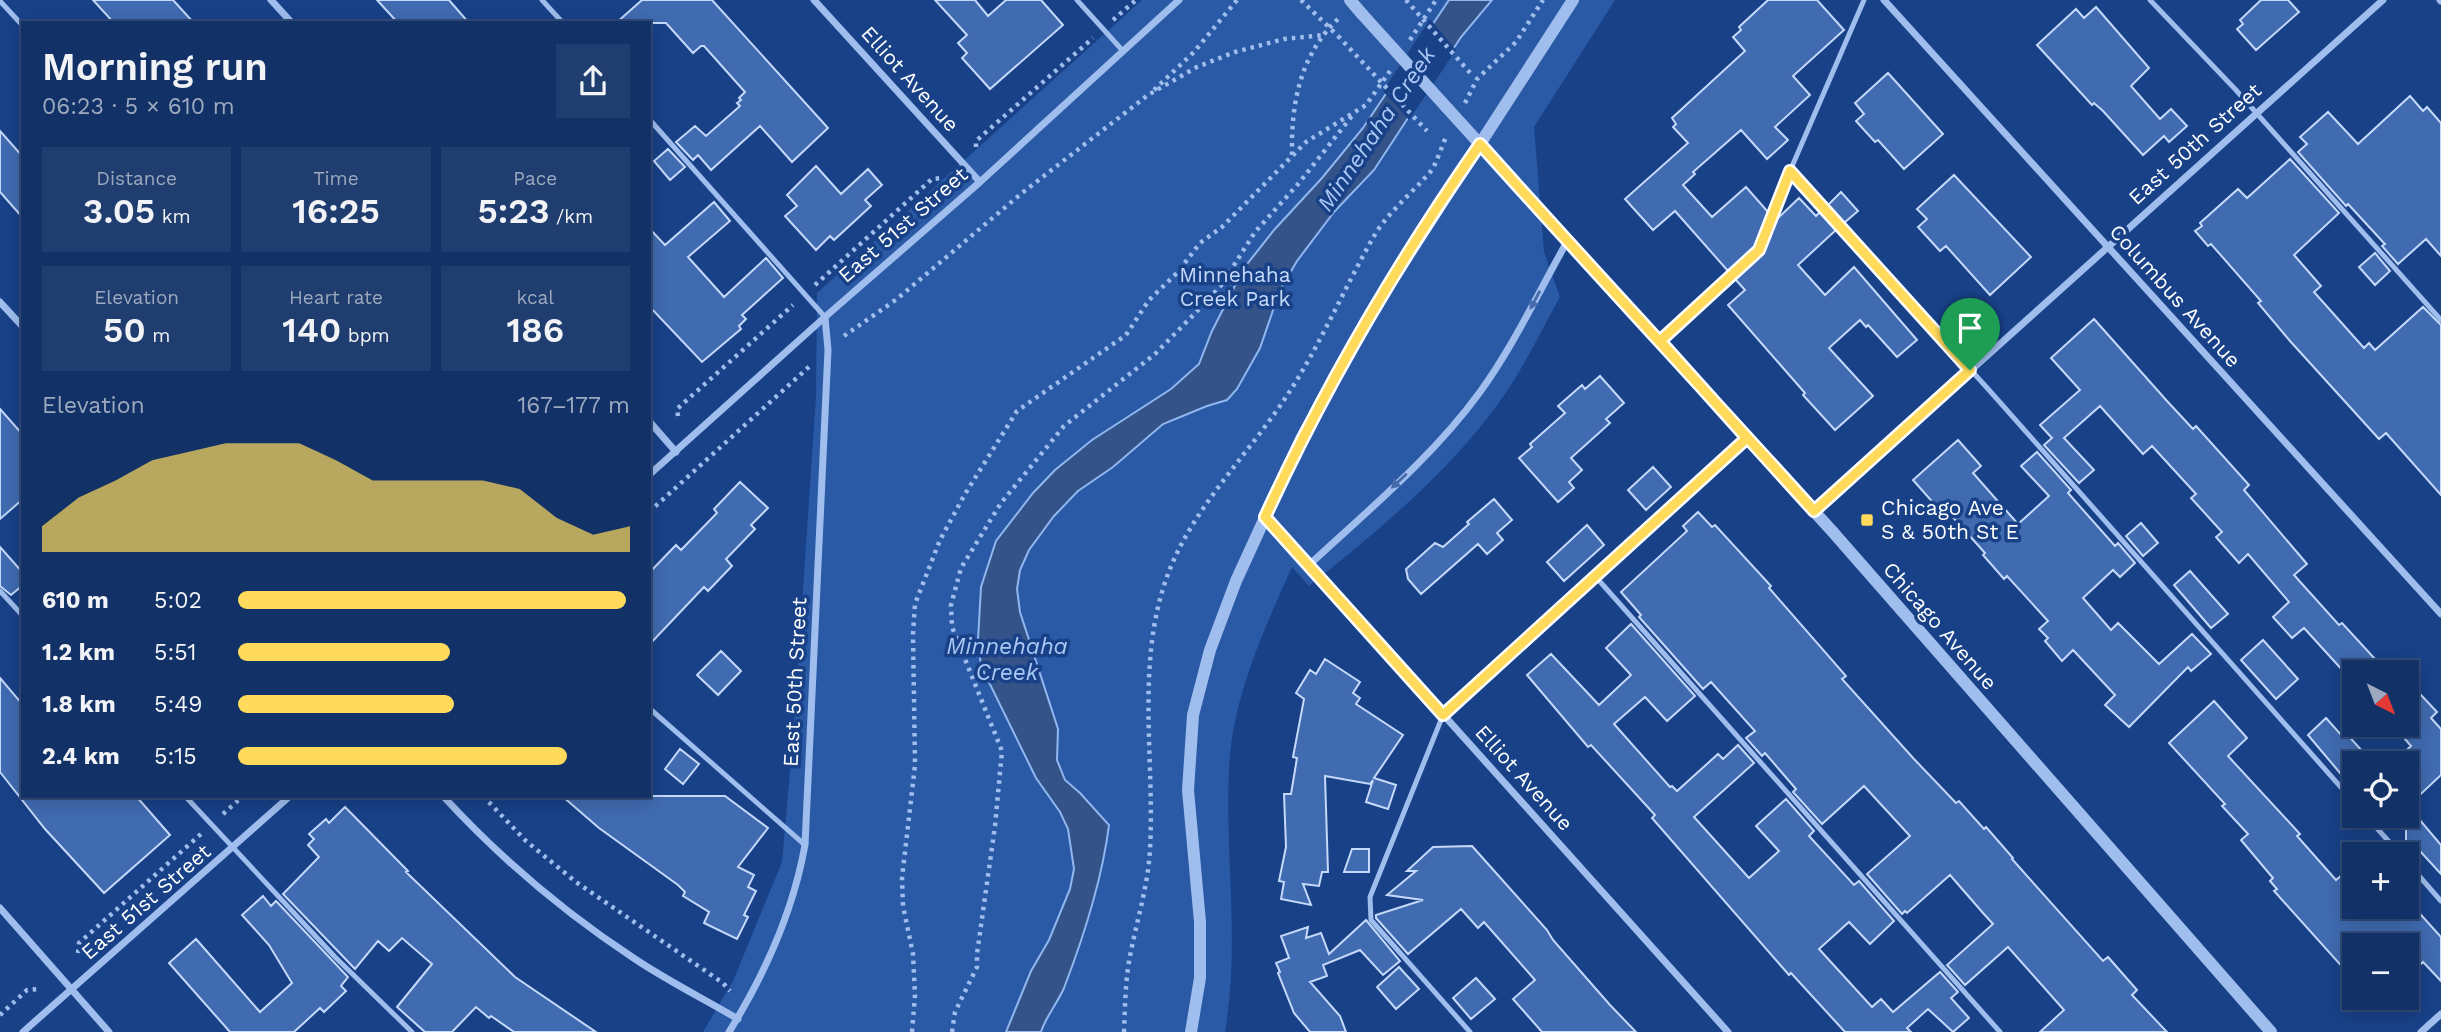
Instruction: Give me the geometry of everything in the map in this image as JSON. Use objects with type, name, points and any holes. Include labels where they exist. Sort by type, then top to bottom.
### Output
[{"type":"street","points":[[271,0],[290,21]]},
{"type":"street","name":"Elliot Avenue","points":[[814,0],[980,182]]},
{"type":"street","name":"East 51st Street","points":[[651,473],[980,182],[1179,0]]},
{"type":"street","name":"Chicago Avenue","points":[[1350,0],[1814,511],[2270,1032]]},
{"type":"street","points":[[1192,1031],[1200,978],[1200,922],[1188,790],[1193,715],[1210,650],[1236,581],[1301,439],[1376,305],[1428,221],[1573,0]]},
{"type":"street","name":"Columbus Avenue","points":[[1884,0],[2441,614]]},
{"type":"street","name":"East 50th Street","points":[[1814,511],[2383,0]]},
{"type":"street","points":[[1308,566],[1428,454],[1479,392],[1520,328],[1568,240]]},
{"type":"street","points":[[0,302],[21,325]]},
{"type":"street","name":"East 50th Street","points":[[729,1032],[776,946],[798,883],[806,845],[828,350],[825,317]]},
{"type":"street","points":[[651,423],[676,452]]},
{"type":"street","name":"Elliot Avenue","points":[[1265,517],[1728,1032]]},
{"type":"street","name":"East 51st Street","points":[[23,1032],[288,798]]},
{"type":"street","points":[[445,798],[477,832],[553,900],[636,959],[737,1018]]},
{"type":"street","points":[[0,908],[109,1032]]},
{"type":"street","points":[[2421,1032],[2441,1014]]},
{"type":"lane","points":[[542,0],[561,21]]},
{"type":"lane","points":[[1077,0],[1124,51]]},
{"type":"lane","points":[[1660,341],[1759,250],[1864,0]]},
{"type":"lane","points":[[2150,0],[2256,112],[2441,320]]},
{"type":"lane","points":[[0,1],[21,24]]},
{"type":"lane","points":[[651,121],[825,317]]},
{"type":"lane","points":[[1790,171],[2342,788]]},
{"type":"lane","points":[[1471,1032],[1371,920],[1370,897],[1443,715],[1747,438]]},
{"type":"lane","points":[[1595,576],[2000,1032]]},
{"type":"lane","points":[[0,591],[21,614]]},
{"type":"lane","points":[[651,710],[806,845]]},
{"type":"lane","points":[[187,798],[335,957],[412,1032]]},
{"type":"lane","points":[[2376,828],[2389,842]]},
{"type":"lane","points":[[2419,876],[2441,901]]},
{"type":"path","points":[[976,148],[976,141],[1136,0]]},
{"type":"path","points":[[849,332],[897,299],[1031,186],[1148,95],[1194,52],[1237,0]]},
{"type":"path","points":[[1301,0],[1331,27],[1427,131]]},
{"type":"path","points":[[1406,0],[1477,79],[1516,42],[1543,0]]},
{"type":"path","points":[[1406,46],[1436,0]]},
{"type":"path","points":[[1292,156],[1293,117],[1297,96],[1311,50],[1331,27]]},
{"type":"path","points":[[1148,95],[1197,67],[1235,51],[1267,42],[1324,35]]},
{"type":"path","points":[[912,1032],[915,995],[913,954],[903,906],[902,878],[915,765],[915,604],[931,561],[965,494],[1017,411],[1126,334],[1149,300],[1177,273],[1200,243],[1230,219],[1306,142],[1354,113],[1372,98],[1391,69]]},
{"type":"path","points":[[952,1032],[955,1012],[977,967],[976,954],[995,826],[1002,751],[952,627],[951,605],[961,568],[1002,503],[1055,436],[1086,407],[1160,349],[1210,298],[1255,232],[1299,183],[1354,113]]},
{"type":"path","points":[[651,510],[798,376]]},
{"type":"path","points":[[78,953],[79,943],[241,798]]},
{"type":"path","points":[[485,798],[526,841],[576,882],[730,991]]},
{"type":"path","points":[[0,1015],[27,990],[39,989]]},
{"type":"green space","name":"Minnehaha Creek Park","points":[[1142,0],[1615,0],[1534,127],[1544,252],[1560,297],[1498,404],[1434,478],[1309,586],[1292,567],[1251,666],[1231,743],[1228,803],[1232,934],[1225,1032],[703,1032],[733,981],[782,862],[816,397],[817,293]]},
{"type":"water","name":"Minnehaha Creek","points":[[1449,0],[1492,0],[1461,37],[1374,170],[1334,212],[1297,261],[1280,290],[1260,348],[1237,389],[1227,400],[1163,424],[1113,467],[1078,491],[1054,516],[1029,550],[1020,570],[1017,589],[1020,612],[1058,729],[1057,760],[1065,780],[1109,825],[1091,908],[1064,988],[1041,1032],[1006,1032],[1031,971],[1049,940],[1070,889],[1074,869],[1068,829],[1060,812],[1036,778],[981,666],[978,640],[981,587],[996,541],[1033,493],[1055,470],[1092,440],[1171,389],[1199,364],[1212,331],[1244,268],[1363,128]]},
{"type":"pier","points":[[1430,19],[1456,50],[1409,120],[1383,91]]},
{"type":"building","points":[[93,0],[173,0],[192,21],[112,21]]},
{"type":"building","points":[[377,0],[449,0],[467,21],[396,21]]},
{"type":"building","points":[[642,0],[712,0],[828,128],[792,162],[760,126],[711,170],[698,155],[693,160],[676,142],[695,126],[706,136],[740,106],[737,103],[745,92],[704,46],[693,53],[666,23],[618,21]]},
{"type":"building","points":[[935,0],[975,0],[988,16],[1006,0],[1041,0],[1063,25],[990,89],[962,58],[967,53],[958,43],[967,35]]},
{"type":"building","points":[[1768,0],[1817,0],[1844,30],[1793,76],[1810,95],[1775,127],[1788,140],[1767,159],[1741,130],[1693,172],[1695,174],[1683,185],[1712,217],[1746,187],[1768,212],[1755,247],[1728,271],[1675,211],[1653,230],[1625,199],[1688,143],[1673,127],[1676,124],[1672,118],[1745,51],[1733,37],[1741,30],[1739,27]]},
{"type":"building","points":[[2261,0],[2288,0],[2299,12],[2256,50],[2237,29],[2243,24],[2240,20]]},
{"type":"building","points":[[2096,7],[2149,68],[2131,86],[2160,119],[2171,109],[2187,126],[2169,142],[2164,136],[2143,155],[2037,45],[2076,9],[2084,18]]},
{"type":"building","points":[[1888,73],[1943,134],[1904,169],[1878,140],[1875,142],[1856,121],[1864,114],[1855,103]]},
{"type":"building","points":[[2410,96],[2423,111],[2427,107],[2441,123],[2441,256],[2426,239],[2398,264],[2382,246],[2385,244],[2348,204],[2346,206],[2298,152],[2307,144],[2300,137],[2328,112],[2358,144]]},
{"type":"building","points":[[0,131],[21,155],[21,216],[0,192]]},
{"type":"building","points":[[668,149],[685,167],[670,180],[654,161]]},
{"type":"building","points":[[2290,159],[2339,213],[2294,255],[2321,286],[2314,292],[2364,348],[2369,343],[2375,350],[2423,307],[2441,325],[2441,495],[2386,433],[2379,439],[2290,341],[2258,303],[2261,301],[2211,244],[2208,246],[2195,231],[2202,226],[2200,223],[2238,189],[2247,198]]},
{"type":"building","points":[[816,166],[841,194],[868,169],[882,185],[865,200],[871,206],[834,240],[830,236],[816,250],[785,216],[797,206],[787,195]]},
{"type":"building","points":[[1954,175],[2031,257],[1990,295],[1946,246],[1940,251],[1918,227],[1927,219],[1917,209]]},
{"type":"building","points":[[1841,192],[1858,211],[1844,223],[1828,205]]},
{"type":"building","points":[[1799,198],[1816,216],[1820,212],[1836,230],[1798,265],[1825,295],[1854,267],[1917,340],[1897,357],[1868,325],[1866,327],[1860,320],[1829,348],[1873,396],[1835,430],[1728,305],[1745,290],[1735,279],[1763,253],[1777,219]]},
{"type":"building","points":[[714,202],[730,221],[688,257],[724,297],[766,258],[783,278],[742,315],[746,319],[739,326],[741,329],[702,362],[651,308],[651,230],[665,245]]},
{"type":"building","points":[[2375,253],[2390,271],[2375,285],[2359,267]]},
{"type":"building","points":[[2094,319],[2193,429],[2196,426],[2249,485],[2244,490],[2307,564],[2294,575],[2339,625],[2342,623],[2376,660],[2342,660],[2342,670],[2304,628],[2292,638],[2273,617],[2289,602],[2248,554],[2239,563],[2216,537],[2222,532],[2191,498],[2196,494],[2152,446],[2143,454],[2100,406],[2064,438],[2094,470],[2079,483],[2044,445],[2052,438],[2040,425],[2080,390],[2051,358]]},
{"type":"building","points":[[1600,376],[1624,403],[1606,419],[1610,423],[1571,458],[1582,470],[1569,482],[1574,488],[1558,502],[1519,458],[1532,447],[1530,444],[1565,413],[1558,406],[1582,385],[1585,389]]},
{"type":"building","points":[[0,409],[21,433],[21,501],[0,519]]},
{"type":"building","points":[[1958,440],[1981,466],[1973,473],[2018,524],[2049,496],[2021,466],[2037,452],[2071,490],[2068,493],[2115,546],[2118,543],[2135,563],[2120,577],[2113,570],[2083,598],[2111,630],[2118,623],[2159,664],[2192,634],[2211,654],[2191,671],[2188,667],[2129,727],[2105,705],[2115,695],[2073,650],[2062,661],[2045,641],[2048,638],[2039,629],[2048,621],[2007,576],[2004,579],[1983,555],[1985,553],[1940,503],[1936,506],[1913,480]]},
{"type":"building","points":[[1653,467],[1671,487],[1646,510],[1628,490]]},
{"type":"building","points":[[740,482],[768,508],[751,525],[755,529],[726,559],[732,566],[708,591],[704,587],[651,643],[651,571],[676,545],[681,550],[717,513],[714,509]]},
{"type":"building","points":[[1494,499],[1512,520],[1497,533],[1503,540],[1487,554],[1478,544],[1421,594],[1408,579],[1406,569],[1435,543],[1443,547]]},
{"type":"building","points":[[1698,512],[1712,527],[1715,525],[1771,586],[1769,588],[1846,676],[1842,679],[1914,759],[1956,803],[1959,801],[1984,829],[1986,827],[2103,961],[2108,957],[2137,990],[2132,995],[2167,1032],[2040,1032],[2064,1010],[2008,947],[1965,985],[1947,965],[1993,924],[1950,875],[1907,913],[1905,911],[1902,914],[1867,874],[1910,836],[1864,786],[1822,824],[1793,792],[1796,789],[1765,753],[1762,756],[1746,738],[1755,731],[1711,682],[1703,689],[1639,617],[1641,615],[1621,592],[1687,531],[1683,526]]},
{"type":"building","points":[[2141,523],[2158,543],[2143,556],[2126,536]]},
{"type":"building","points":[[1587,525],[1604,545],[1564,581],[1547,562]]},
{"type":"building","points":[[0,547],[21,571],[21,587],[11,595],[0,586]]},
{"type":"building","points":[[2190,571],[2228,614],[2211,628],[2174,585]]},
{"type":"building","points":[[1631,624],[1695,696],[1667,721],[1645,697],[1614,724],[1670,787],[1677,791],[1718,754],[1723,759],[1738,745],[1754,763],[1694,817],[1749,878],[1779,851],[1756,826],[1786,799],[1814,831],[1809,836],[1854,885],[1859,881],[1894,921],[1870,944],[1849,922],[1819,949],[1872,1007],[1881,999],[1893,1012],[1940,972],[1958,992],[1951,998],[1969,1018],[1953,1032],[1928,1009],[1907,1028],[1911,1032],[1845,1032],[1791,973],[1789,975],[1652,818],[1655,815],[1591,745],[1588,747],[1527,675],[1551,654],[1599,705],[1631,675],[1606,648]]},
{"type":"building","points":[[2263,640],[2298,679],[2276,699],[2241,660]]},
{"type":"building","points":[[721,651],[741,671],[718,695],[697,675]]},
{"type":"building","points":[[1325,659],[1360,682],[1353,693],[1360,698],[1356,704],[1403,735],[1374,778],[1396,785],[1388,809],[1366,802],[1373,780],[1370,784],[1325,776],[1328,872],[1322,872],[1319,886],[1303,884],[1311,905],[1281,899],[1284,882],[1279,881],[1286,847],[1284,794],[1291,794],[1297,758],[1293,757],[1304,699],[1296,693],[1310,670],[1316,674]]},
{"type":"building","points":[[0,678],[21,703],[21,798],[138,798],[170,835],[104,893],[45,829],[0,772]]},
{"type":"building","points":[[2419,693],[2437,712],[2431,718],[2441,729],[2441,775],[2419,796],[2419,751],[2406,751],[2411,746],[2403,737],[2419,737]]},
{"type":"building","points":[[2214,701],[2247,738],[2228,756],[2300,834],[2297,836],[2336,880],[2342,875],[2342,919],[2419,919],[2419,913],[2441,937],[2441,981],[2423,962],[2419,966],[2419,933],[2342,933],[2342,967],[2274,891],[2277,889],[2270,881],[2273,878],[2241,840],[2248,834],[2222,806],[2225,804],[2169,743]]},
{"type":"building","points":[[2326,718],[2342,737],[2350,737],[2362,751],[2342,751],[2340,773],[2308,735]]},
{"type":"building","points":[[680,749],[699,764],[683,784],[665,769]]},
{"type":"building","points":[[725,796],[768,828],[738,867],[754,875],[748,887],[756,891],[744,915],[748,917],[737,939],[704,923],[709,912],[683,896],[685,892],[678,885],[599,828],[564,798]]},
{"type":"building","points":[[345,807],[408,871],[406,872],[515,977],[596,1032],[514,1032],[476,1007],[452,1032],[425,1032],[397,1007],[432,964],[402,938],[389,951],[378,941],[355,969],[283,894],[319,857],[308,845],[314,839],[309,834],[326,819],[329,823]]},
{"type":"building","points":[[2419,819],[2441,845],[2441,874],[2419,850],[2419,842],[2406,842],[2406,828],[2419,828]]},
{"type":"building","points":[[1472,846],[1636,1032],[1542,1032],[1513,999],[1535,980],[1484,922],[1478,928],[1461,909],[1408,954],[1376,918],[1376,915],[1423,900],[1387,895],[1416,871],[1407,871],[1433,847]]},
{"type":"building","points":[[1352,849],[1369,849],[1369,872],[1344,872]]},
{"type":"building","points":[[263,896],[271,906],[276,901],[348,977],[341,986],[346,991],[324,1012],[320,1008],[294,1032],[230,1032],[169,963],[196,939],[260,1012],[292,983],[269,945],[242,915]]},
{"type":"building","points":[[1366,920],[1400,961],[1383,975],[1360,950],[1323,965],[1327,976],[1310,982],[1340,1016],[1346,1032],[1310,1032],[1294,1013],[1278,973],[1280,972],[1276,963],[1289,958],[1281,936],[1308,927],[1306,938],[1321,933],[1329,954]]},
{"type":"building","points":[[1399,967],[1419,989],[1396,1009],[1377,987]]},
{"type":"building","points":[[1476,978],[1495,999],[1471,1019],[1453,998]]},
{"type":"place","name":"Chicago Ave S & 50th St E","points":[[1867,520]]},
{"type":"route","points":[[1970,370],[1790,171],[1759,250],[1660,341],[1747,438],[1443,715],[1265,517],[1301,439],[1383,294],[1480,144],[1584,260],[1660,341],[1814,511],[1970,370]]}]
